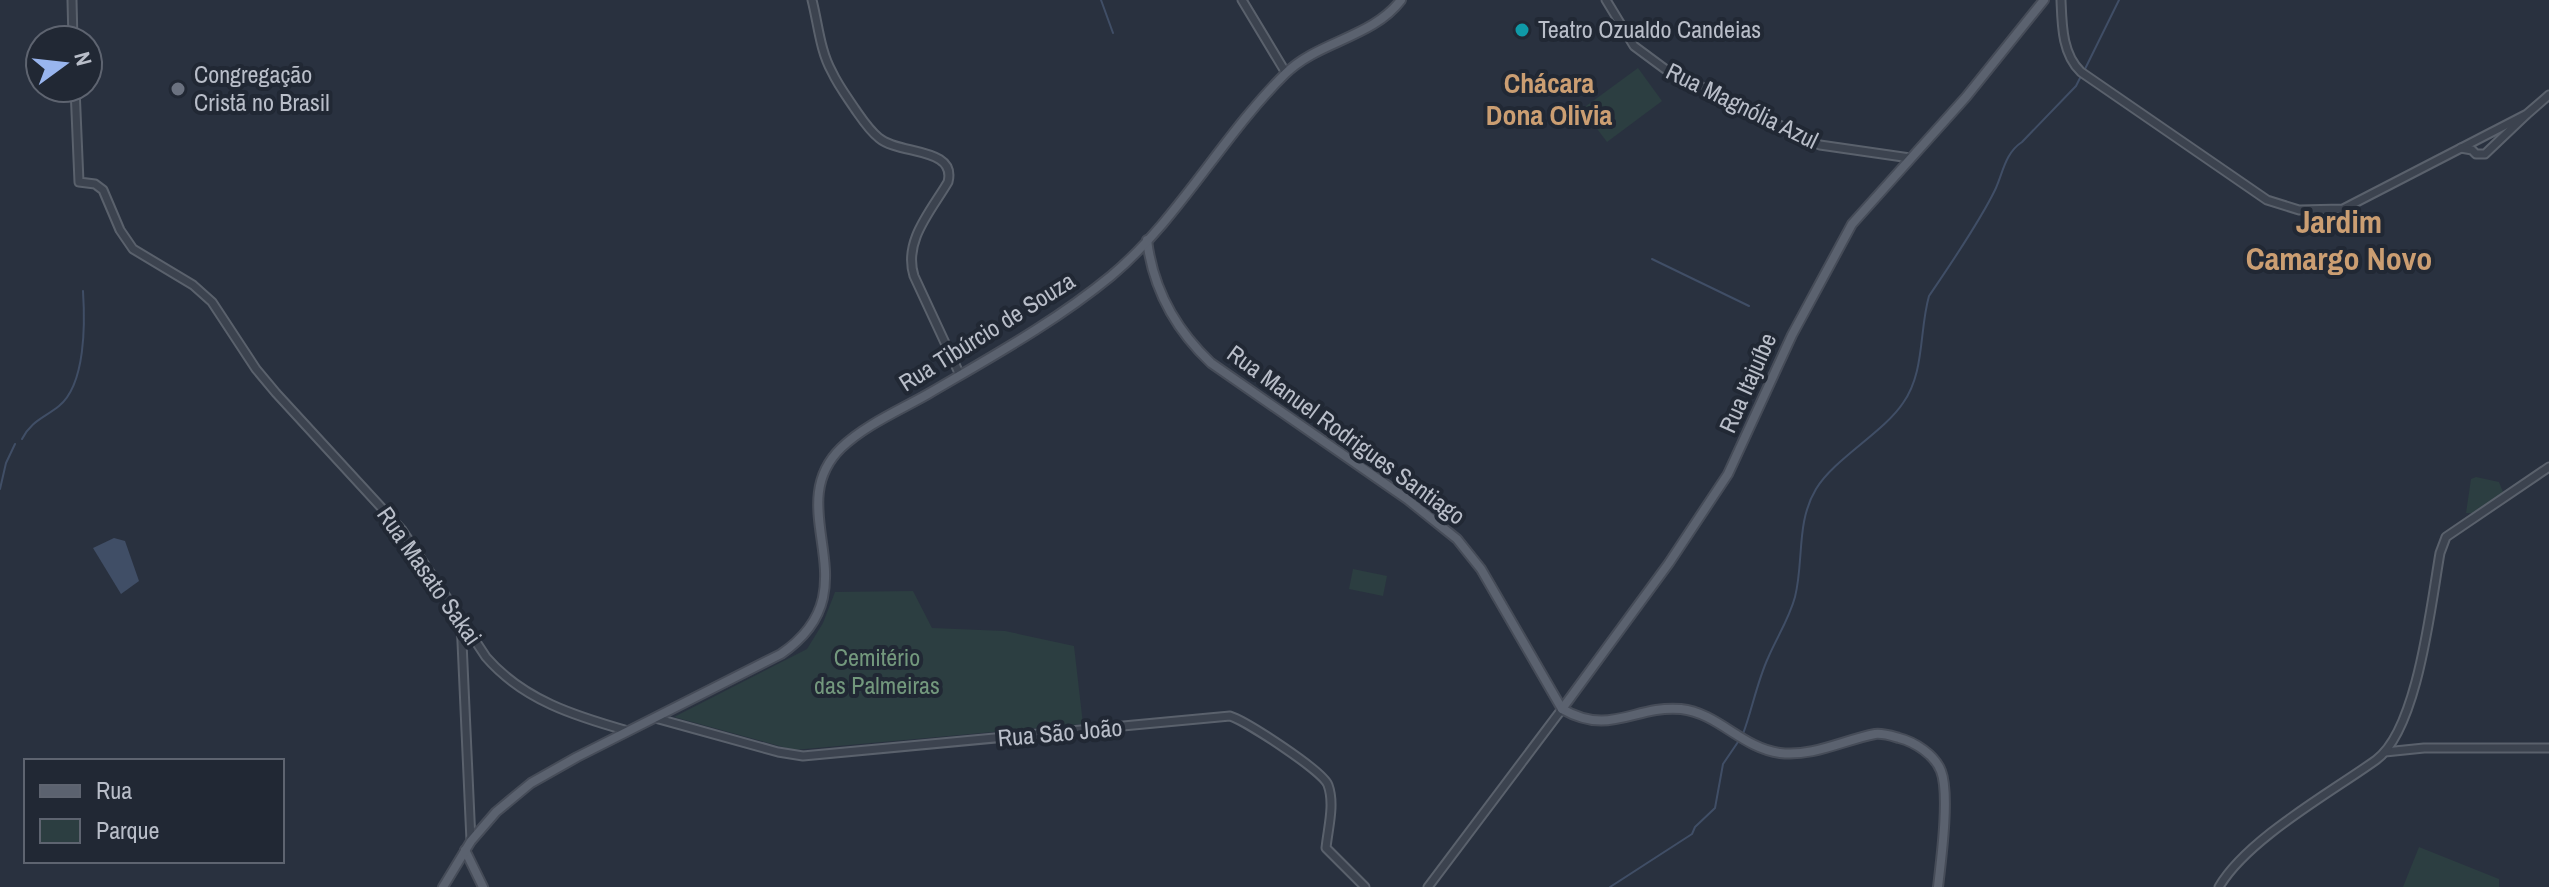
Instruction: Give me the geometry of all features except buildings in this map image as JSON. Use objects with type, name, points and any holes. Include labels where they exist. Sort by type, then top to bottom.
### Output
[{"type":"main road","name":"Rua Tibúrcio de Souza","points":[[443,887],[471,841],[504,804],[531,783],[781,654],[802,637],[818,615],[825,596],[819,489],[822,477],[838,451],[870,427],[1061,315],[1113,274],[1147,240],[1286,73],[1332,44],[1376,24],[1401,0]]},
{"type":"main road","name":"Rua Itajuíbe","points":[[1562,709],[1713,500],[1805,308],[1847,232],[1966,97],[2044,0]]},
{"type":"main road","name":"Rua Manuel Rodrigues Santiago","points":[[1147,240],[1153,278],[1159,292],[1192,345],[1211,363],[1407,499],[1457,539],[1481,569],[1562,709]]},
{"type":"main road","points":[[1562,709],[1581,719],[1605,722],[1679,709],[1704,715],[1751,745],[1773,752],[1796,753],[1877,734],[1914,743],[1941,771],[1944,818],[1938,887]]},
{"type":"main road","points":[[465,850],[483,887]]},
{"type":"street","points":[[72,0],[73,24]]},
{"type":"street","points":[[812,0],[832,72],[868,126],[886,144],[907,151],[930,153],[943,162],[949,171],[948,182],[921,226],[910,259],[914,276],[960,375]]},
{"type":"street","points":[[1242,0],[1286,73]]},
{"type":"street","name":"Rua Magnólia Azul","points":[[1606,0],[1634,46],[1665,69],[1820,145],[1910,158]]},
{"type":"street","points":[[2061,1],[2068,52],[2084,75],[2267,200],[2299,210],[2343,209],[2527,114]]},
{"type":"street","points":[[2461,148],[2485,154],[2549,95]]},
{"type":"street","name":"Rua Masato Sakai","points":[[76,104],[79,182],[95,184],[103,190],[120,230],[133,249],[206,296],[276,393],[402,530],[492,665],[530,695],[575,716],[628,731]]},
{"type":"street","points":[[2492,131],[2500,141]]},
{"type":"street","points":[[2472,150],[2476,140]]},
{"type":"street","points":[[2219,887],[2251,848],[2385,752],[2402,725],[2440,553],[2448,534],[2549,467]]},
{"type":"street","points":[[461,618],[471,841]]},
{"type":"street","name":"Rua Itajuíbe","points":[[1428,887],[1562,709]]},
{"type":"street","name":"Rua São João","points":[[655,718],[803,756],[1230,716],[1255,729],[1325,779],[1331,808],[1326,848],[1365,887]]},
{"type":"street","points":[[2385,752],[2439,748],[2549,748]]},
{"type":"green space","points":[[1638,68],[1662,101],[1607,142],[1582,109]]},
{"type":"green space","points":[[2476,477],[2499,482],[2503,492],[2473,513],[2466,513],[2471,479]]},
{"type":"green space","points":[[1353,569],[1387,576],[1383,596],[1349,589]]},
{"type":"green space","name":"Cemitério das Palmeiras","points":[[913,591],[932,628],[1005,631],[1074,646],[1083,724],[794,750],[674,717],[807,649],[823,623],[835,592]]},
{"type":"green space","points":[[2419,847],[2499,879],[2499,887],[2403,887]]},
{"type":"water","points":[[114,538],[125,541],[139,581],[121,594],[93,548]]},
{"type":"waterway","points":[[1101,0],[1113,33]]},
{"type":"waterway","points":[[2084,71],[2119,0]]},
{"type":"waterway","points":[[1743,734],[1764,667],[1795,597],[1803,528],[1816,489],[1903,403],[1915,378],[1929,296],[1981,216],[2012,152],[2076,86],[2081,76]]},
{"type":"waterway","points":[[1652,259],[1749,306]]},
{"type":"waterway","points":[[22,439],[34,424],[59,406],[74,383],[82,352],[83,291]]},
{"type":"waterway","points":[[0,489],[6,463],[15,444]]},
{"type":"waterway","points":[[1610,887],[1692,834],[1715,808],[1723,764],[1740,739]]},
{"type":"place","name":"Teatro Ozualdo Candeias","points":[[1522,30]]},
{"type":"place","name":"Congregação Cristã no Brasil","points":[[178,89]]},
{"type":"district","name":"Chácara Dona Olivia","points":[[1549,99]]},
{"type":"district","name":"Jardim Camargo Novo","points":[[2339,240]]}]
